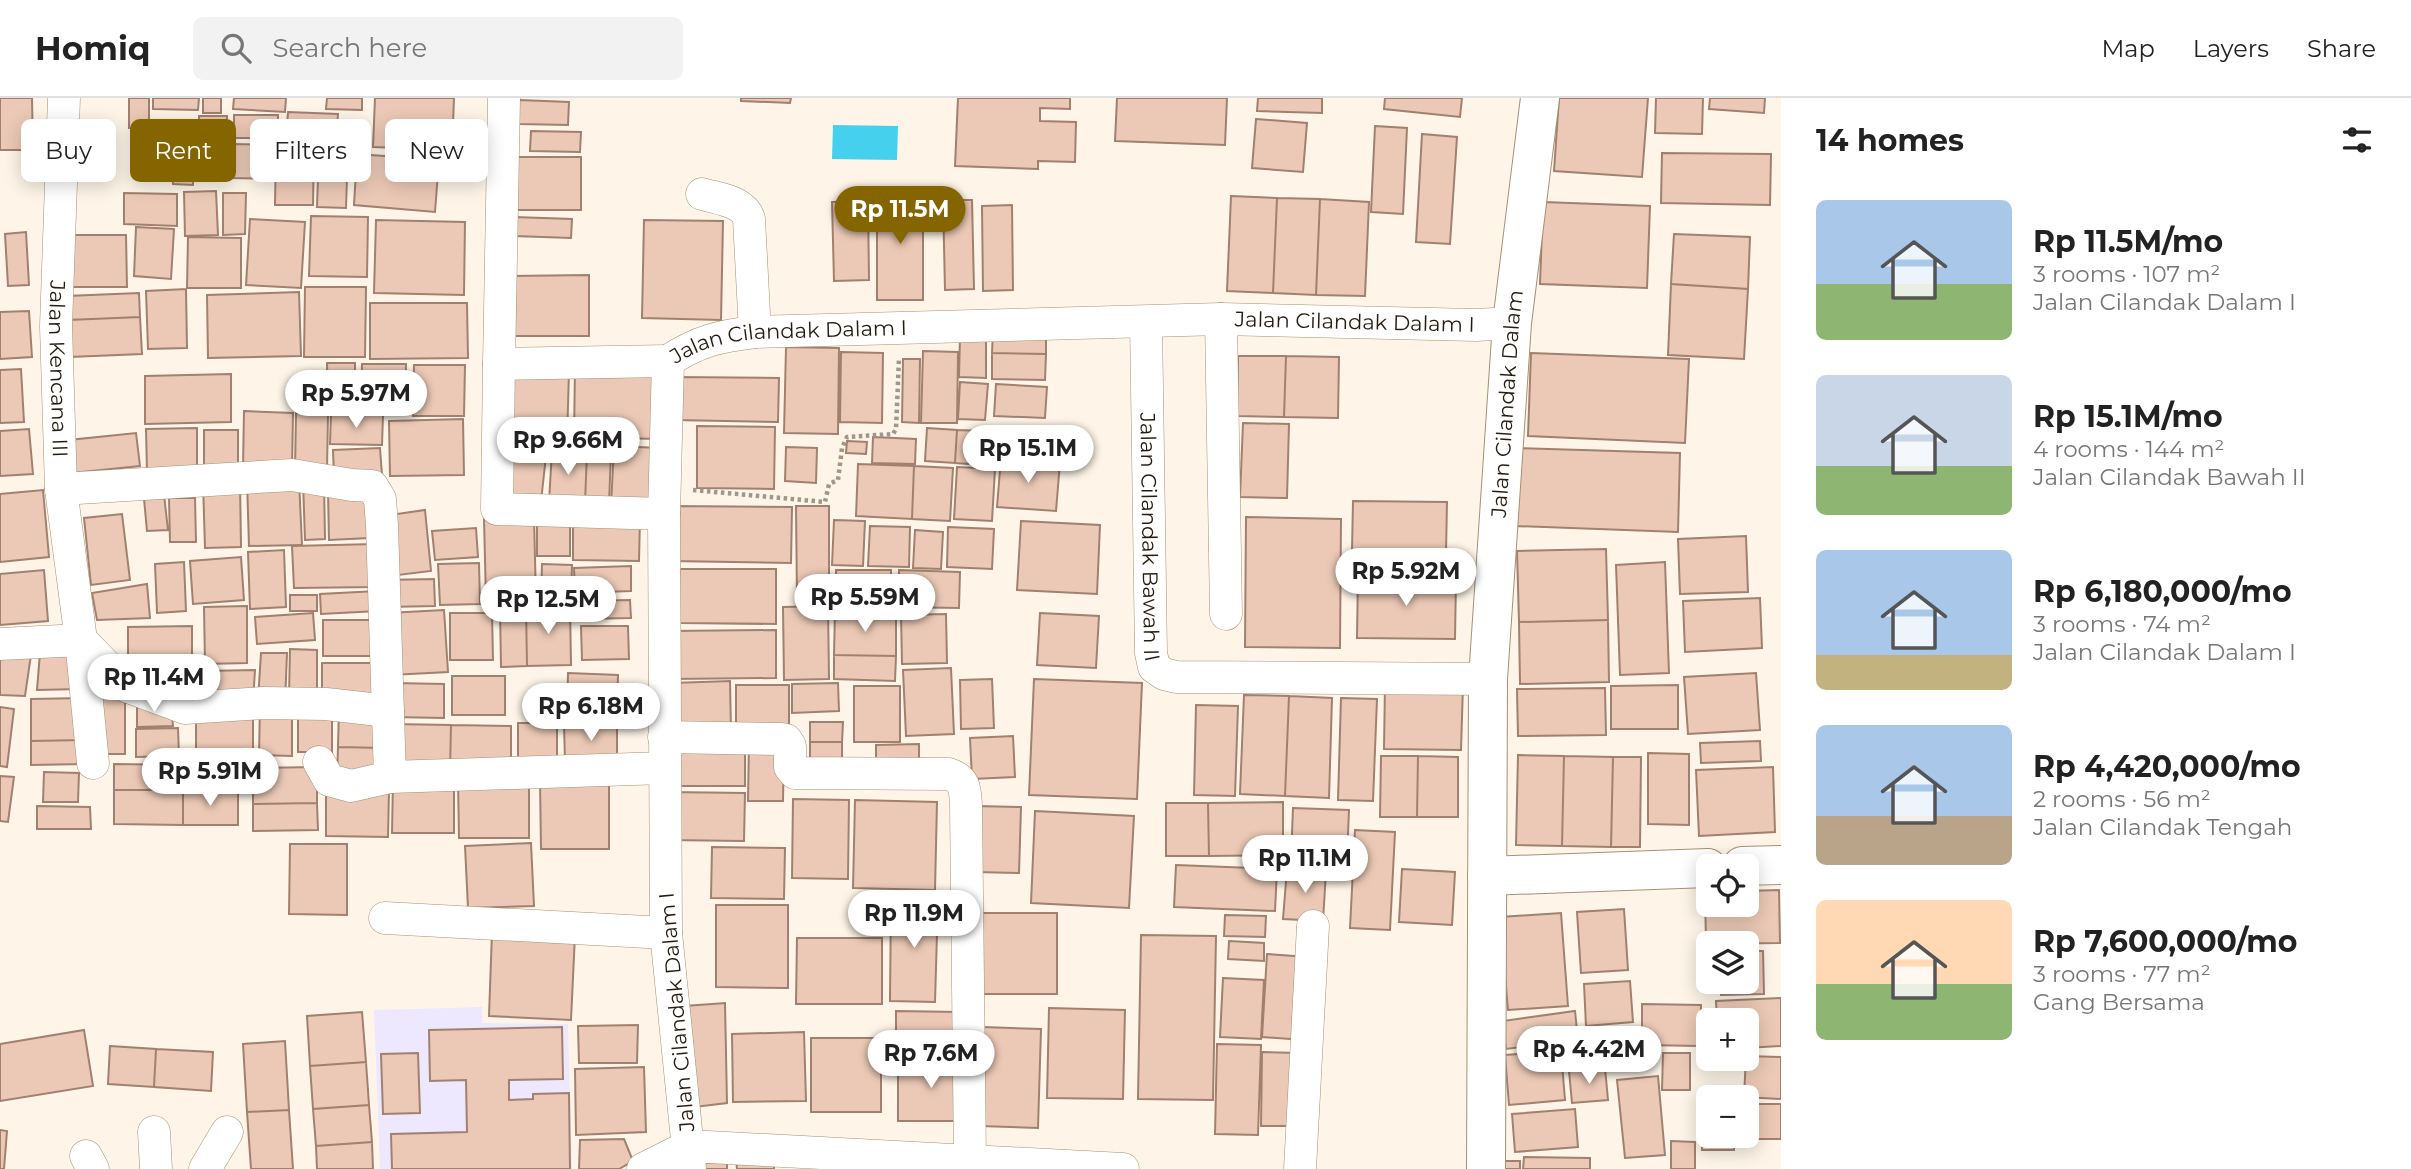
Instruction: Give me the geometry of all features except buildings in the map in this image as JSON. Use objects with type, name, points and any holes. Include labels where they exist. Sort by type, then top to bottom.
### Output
[{"type":"street","name":"Jalan Kencana III","points":[[64,98],[56,326],[61,489],[81,640],[93,763]]},
{"type":"street","points":[[503,98],[497,509],[664,501]]},
{"type":"street","name":"Jalan Cilandak Dalam","points":[[1486,1169],[1488,679],[1512,323],[1540,98]]},
{"type":"street","points":[[702,194],[747,210],[755,332]]},
{"type":"street","points":[[1221,319],[1226,614]]},
{"type":"street","name":"Jalan Cilandak Dalam I","points":[[690,1157],[666,933],[664,501],[668,360],[687,348],[716,337],[755,332],[1221,319],[1476,325],[1512,323]]},
{"type":"street","name":"Jalan Cilandak Bawah II","points":[[1146,322],[1151,653],[1154,667],[1164,674],[1176,677],[1488,679]]},
{"type":"street","points":[[499,363],[668,360]]},
{"type":"street","points":[[61,489],[292,475],[372,486],[380,499],[382,525],[390,777]]},
{"type":"street","points":[[0,644],[81,640],[126,685],[185,708],[326,704],[388,711]]},
{"type":"street","points":[[319,762],[329,780],[344,786],[357,786],[390,777],[781,739],[786,740],[790,746],[790,767],[795,773],[949,774],[959,777],[964,783],[966,806],[970,1161]]},
{"type":"street","points":[[1759,866],[1781,865]]},
{"type":"street","points":[[1487,876],[1696,868]]},
{"type":"street","points":[[385,918],[666,933]]},
{"type":"street","points":[[1300,1169],[1313,926]]},
{"type":"street","points":[[154,1132],[156,1169]]},
{"type":"street","points":[[205,1169],[227,1132]]},
{"type":"street","points":[[643,1169],[690,1157],[970,1161],[1123,1169]]},
{"type":"path","points":[[664,501],[825,502],[830,484],[838,480],[842,448],[847,438],[893,434],[896,429],[900,374],[899,328]]},
{"type":"shaded area","points":[[482,1007],[482,1023],[568,1024],[572,1169],[380,1169],[374,1010]]},
{"type":"water","points":[[833,125],[898,126],[897,160],[832,159]]}]
